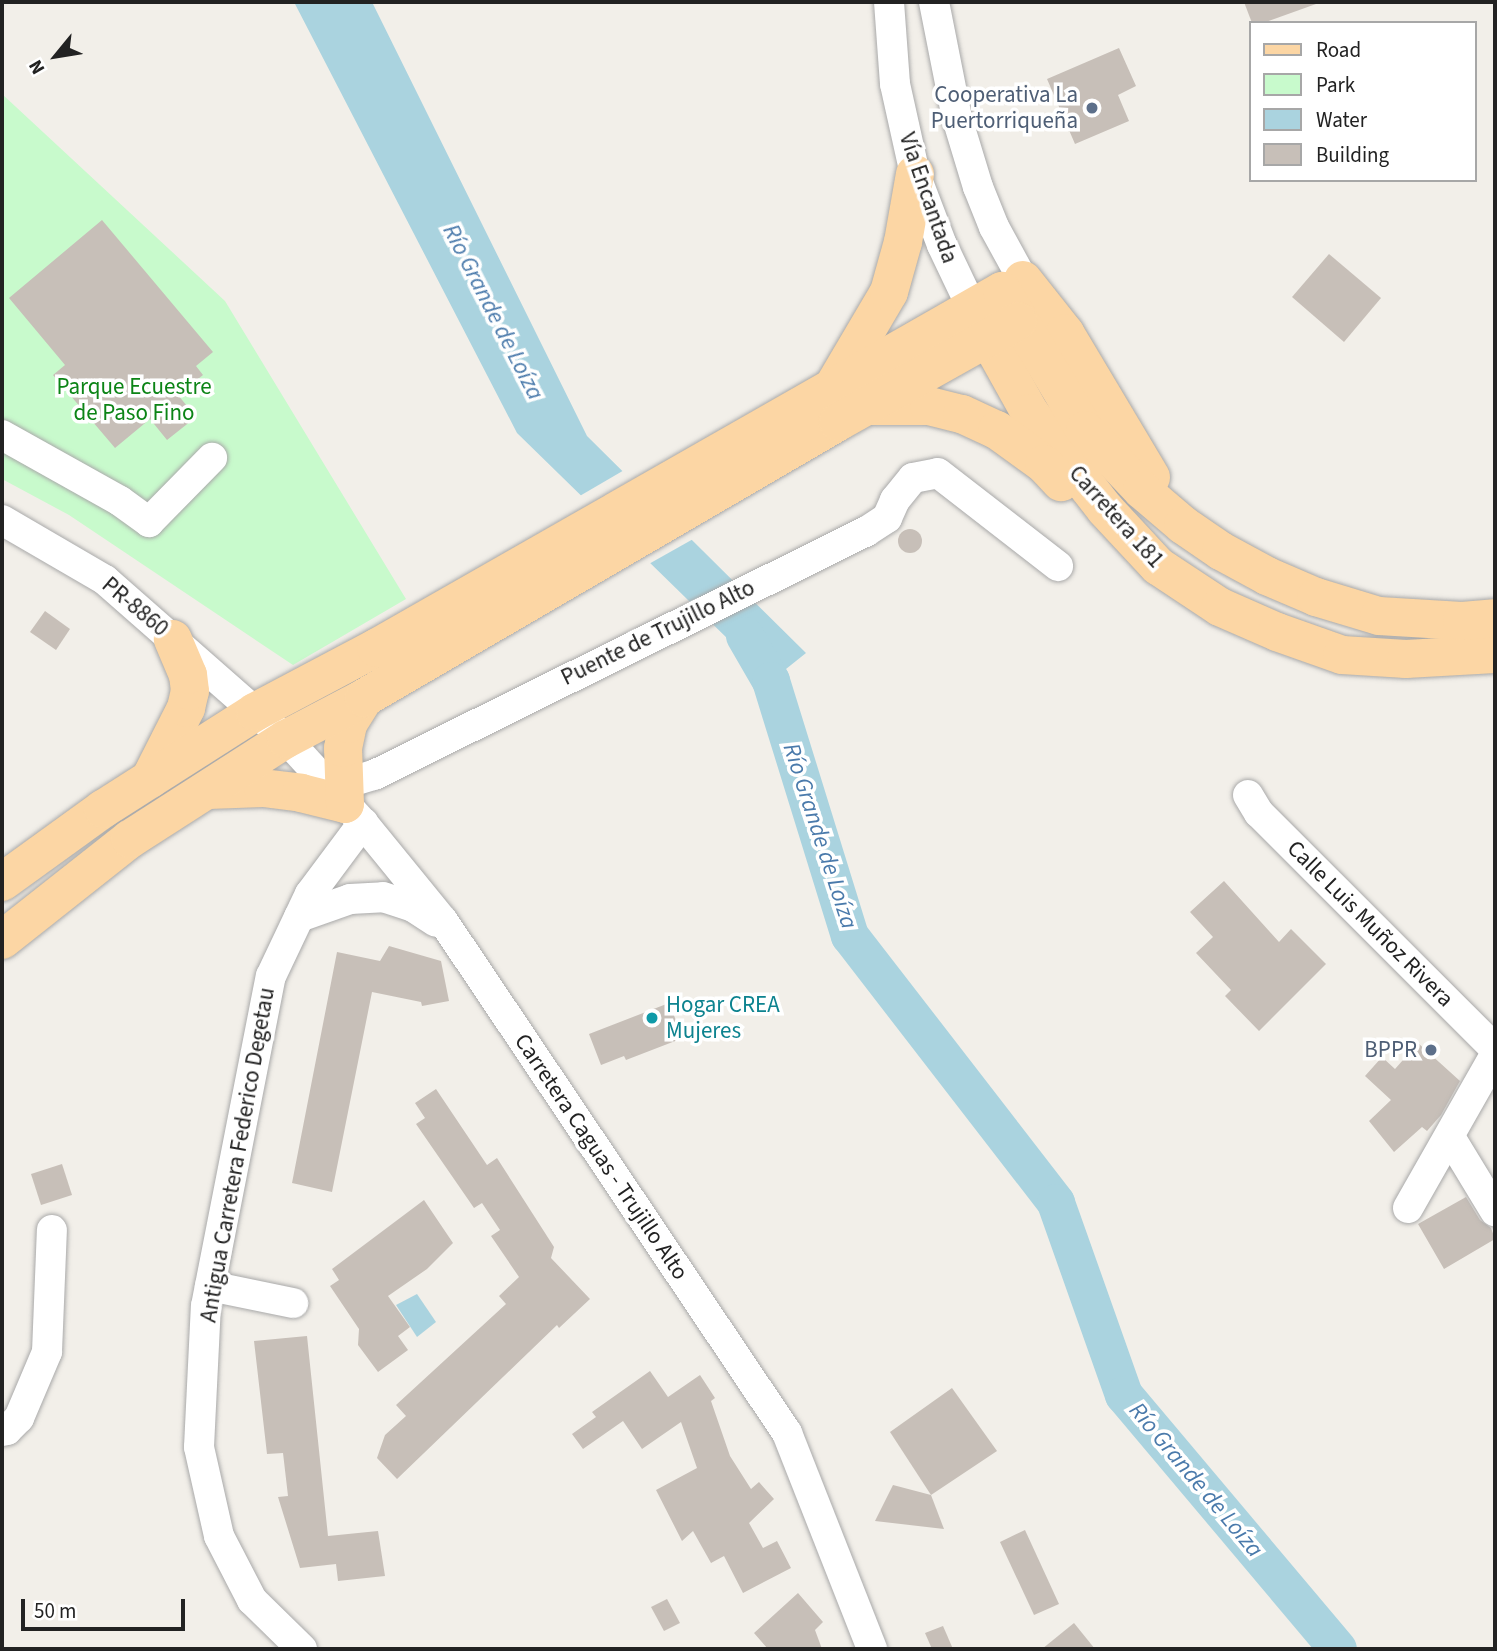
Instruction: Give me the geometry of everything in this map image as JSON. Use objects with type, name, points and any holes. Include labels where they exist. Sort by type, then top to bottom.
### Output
[{"type":"main road","points":[[2,940],[130,838],[286,739],[379,690],[839,401],[898,268],[915,174]]},
{"type":"main road","points":[[2,882],[103,808],[255,712],[839,401],[1000,308]]},
{"type":"main road","name":"Carretera 181","points":[[1000,308],[1065,333],[1128,441],[1183,525],[1267,576],[1353,609],[1379,616],[1462,621],[1495,618]]},
{"type":"main road","name":"Carretera 181","points":[[1000,308],[1030,413],[1055,449],[1158,566],[1220,607],[1277,632],[1342,655],[1406,659],[1495,654]]},
{"type":"main road","points":[[839,401],[929,406],[962,414],[997,429],[1044,464],[1108,531],[1158,566]]},
{"type":"main road","points":[[150,780],[186,708],[190,691],[188,675],[173,639]]},
{"type":"main road","points":[[207,790],[263,788],[350,804],[341,756],[348,724],[379,690]]},
{"type":"street","name":"Vía Encantada","points":[[889,2],[895,84],[915,174],[942,246],[1000,308]]},
{"type":"street","points":[[934,2],[957,118],[978,187],[994,227],[1000,308]]},
{"type":"street","points":[[2,435],[120,501],[149,522],[212,458]]},
{"type":"street","name":"Puente de Trujillo Alto","points":[[350,804],[374,775],[887,518],[895,500],[912,478],[938,473],[1058,566]]},
{"type":"street","name":"PR-8860","points":[[2,520],[105,580],[255,712]]},
{"type":"street","name":"Carretera Caguas - Trujillo Alto","points":[[255,712],[286,739],[350,804],[450,933],[787,1433],[872,1649]]},
{"type":"street","name":"Calle Luis Muñoz Rivera","points":[[1248,795],[1259,813],[1495,1049]]},
{"type":"street","name":"Antigua Carretera Federico Degetau","points":[[302,1649],[252,1600],[219,1535],[199,1447],[206,1306],[271,976],[350,804]]},
{"type":"street","points":[[299,917],[350,899],[383,897],[413,907],[450,933]]},
{"type":"street","points":[[1408,1208],[1495,1055]]},
{"type":"street","points":[[1450,1137],[1495,1211]]},
{"type":"street","points":[[2,1431],[7,1430],[19,1418],[47,1352],[52,1230]]},
{"type":"street","points":[[210,1286],[293,1303]]},
{"type":"green space","name":"Parque Ecuestre de Paso Fino","points":[[2,94],[225,301],[406,599],[293,665],[69,515],[2,479]]},
{"type":"water","points":[[294,2],[372,2],[587,436],[806,653],[771,681],[517,433]]},
{"type":"water","points":[[417,1294],[436,1322],[417,1337],[396,1305]]},
{"type":"pier","points":[[626,469],[695,538],[647,565],[578,497]]},
{"type":"building","points":[[1244,2],[1316,4],[1269,21],[1251,21]]},
{"type":"building","name":"Cooperativa La Puertorriqueña","points":[[1119,48],[1136,86],[1118,95],[1129,121],[1075,144],[1047,79]]},
{"type":"building","points":[[102,220],[213,352],[196,366],[203,375],[178,395],[196,417],[167,440],[150,419],[115,448],[53,375],[65,365],[9,298]]},
{"type":"building","points":[[1329,254],[1381,298],[1344,342],[1292,297]]},
{"type":"building","points":[[910,529],[921,536],[922,541],[915,552],[910,553],[899,546],[898,541],[905,530]]},
{"type":"building","points":[[45,611],[70,629],[56,650],[30,632]]},
{"type":"building","points":[[1224,881],[1279,942],[1291,929],[1326,964],[1259,1031],[1225,996],[1231,990],[1196,953],[1213,937],[1190,912]]},
{"type":"building","points":[[389,946],[441,961],[449,1001],[422,1006],[421,1002],[372,992],[332,1192],[292,1183],[337,952],[380,961]]},
{"type":"building","name":"Hogar CREA Mujeres","points":[[669,1003],[683,1038],[626,1060],[624,1056],[601,1065],[589,1034]]},
{"type":"building","points":[[1418,1043],[1460,1081],[1441,1115],[1427,1131],[1422,1127],[1394,1152],[1369,1121],[1391,1100],[1365,1076],[1382,1057],[1395,1069]]},
{"type":"building","points":[[436,1089],[487,1165],[497,1158],[554,1247],[551,1258],[590,1299],[559,1328],[557,1325],[397,1479],[377,1458],[385,1435],[406,1416],[396,1405],[506,1304],[499,1296],[519,1277],[491,1236],[500,1230],[482,1203],[474,1208],[416,1124],[425,1118],[415,1103]]},
{"type":"building","points":[[62,1164],[72,1195],[41,1205],[31,1174]]},
{"type":"building","points":[[1466,1197],[1480,1220],[1491,1228],[1495,1239],[1444,1269],[1418,1224]]},
{"type":"building","points":[[424,1200],[453,1243],[427,1269],[388,1296],[410,1327],[398,1336],[408,1350],[378,1372],[358,1345],[359,1329],[330,1286],[339,1280],[332,1269]]},
{"type":"building","points":[[307,1336],[328,1536],[378,1531],[385,1576],[338,1581],[336,1564],[300,1568],[278,1497],[288,1496],[283,1453],[267,1454],[254,1341]]},
{"type":"building","points":[[650,1371],[668,1397],[700,1375],[715,1398],[711,1401],[730,1456],[751,1489],[759,1482],[774,1499],[749,1523],[763,1548],[777,1541],[791,1568],[743,1593],[724,1556],[711,1563],[693,1531],[682,1541],[656,1490],[697,1468],[681,1422],[642,1449],[623,1421],[583,1449],[572,1434],[596,1417],[592,1412]]},
{"type":"building","points":[[952,1388],[997,1451],[931,1495],[890,1432]]},
{"type":"building","points":[[893,1485],[931,1495],[944,1529],[875,1521]]},
{"type":"building","points":[[1025,1530],[1059,1604],[1034,1615],[1000,1542]]},
{"type":"building","points":[[798,1593],[823,1622],[815,1630],[822,1649],[768,1649],[754,1633]]},
{"type":"building","points":[[667,1599],[680,1623],[664,1631],[651,1607]]},
{"type":"building","points":[[1074,1623],[1095,1649],[1042,1649]]},
{"type":"building","points":[[943,1626],[953,1649],[932,1649],[925,1633]]},
{"type":"waterway","name":"Río Grande de Loíza","points":[[745,636],[771,681],[850,936],[1056,1203],[1124,1395],[1338,1649]]},
{"type":"place","name":"Cooperativa La Puertorriqueña","points":[[1092,108]]},
{"type":"place","name":"Hogar CREA Mujeres","points":[[652,1018]]},
{"type":"place","name":"BPPR","points":[[1431,1050]]}]
